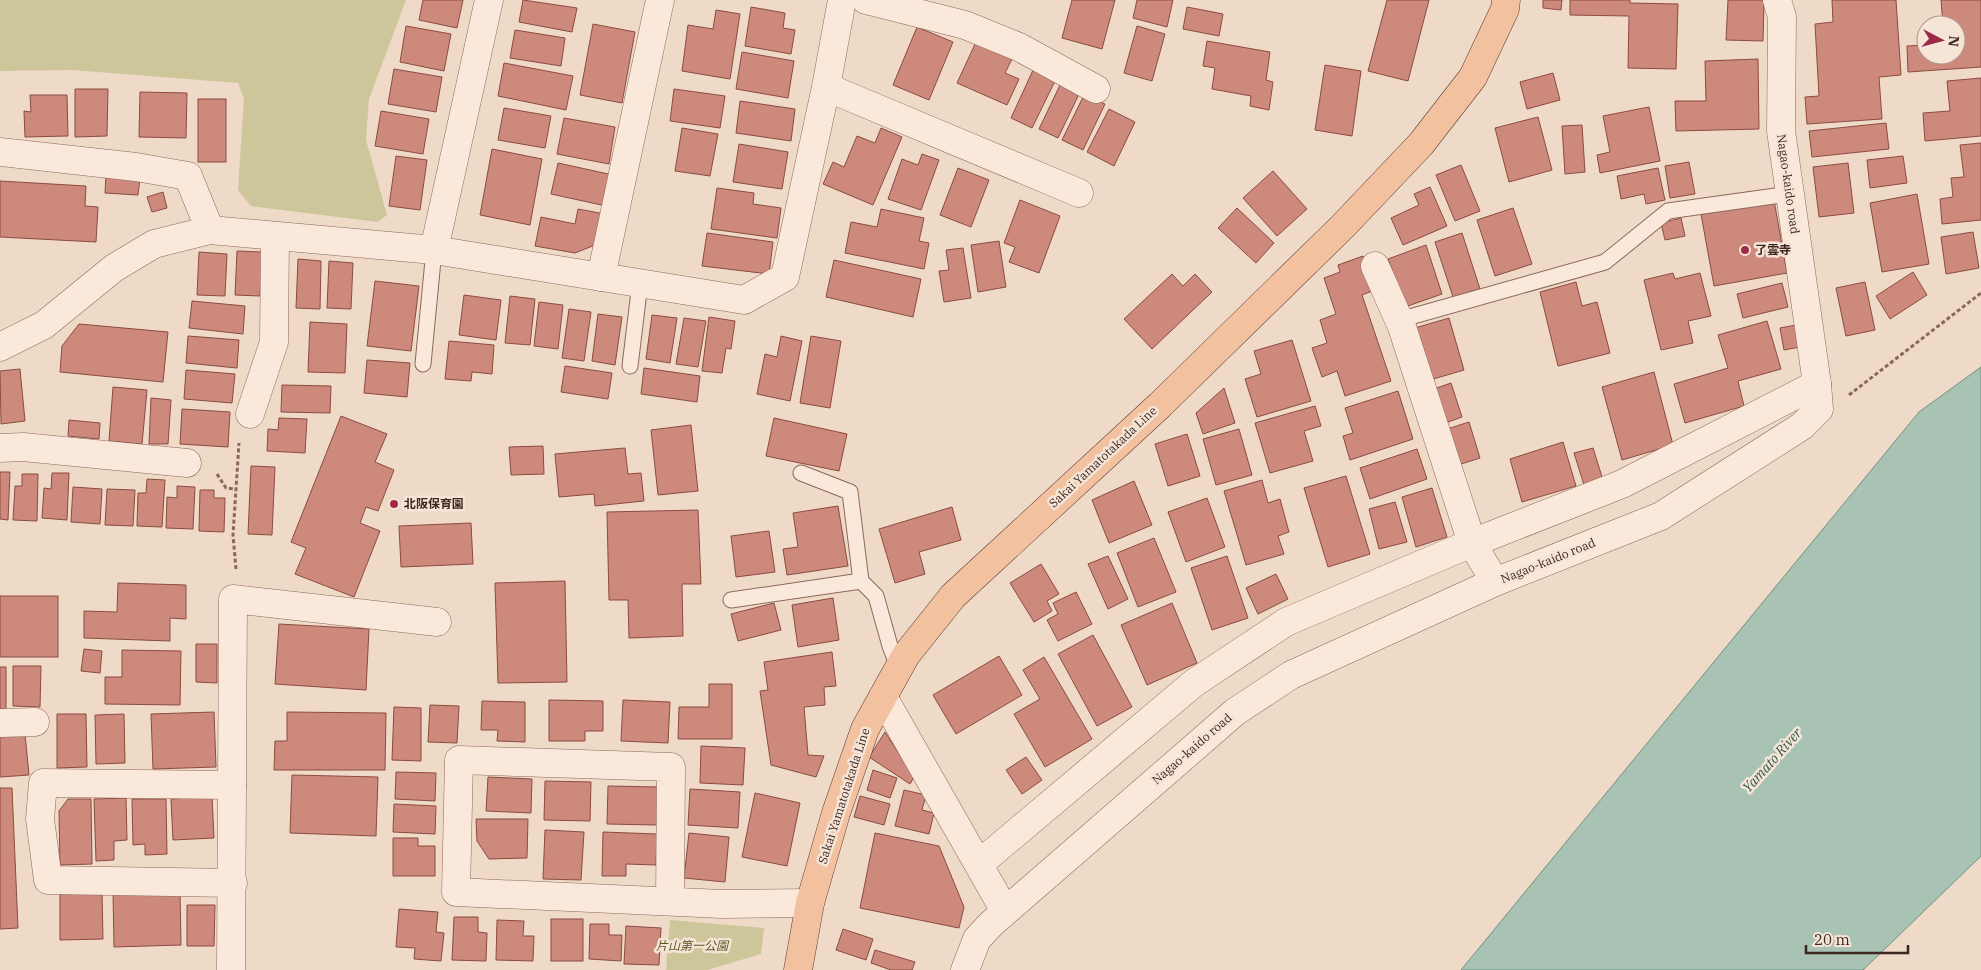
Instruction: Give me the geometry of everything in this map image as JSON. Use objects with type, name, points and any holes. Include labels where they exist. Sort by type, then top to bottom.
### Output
[{"type":"main road","name":"Sakai Yamatotakada Line","points":[[798,970],[810,903],[836,813],[865,730],[906,656],[954,596],[1160,405],[1343,226],[1421,144],[1473,76],[1504,9],[1506,0]]},
{"type":"street","points":[[434,250],[489,0]]},
{"type":"street","points":[[601,277],[660,0]]},
{"type":"street","points":[[0,347],[44,325],[114,268],[154,244],[210,230],[434,250],[744,300],[785,277],[826,87],[842,0]]},
{"type":"street","points":[[866,0],[965,25],[1019,47],[1096,89]]},
{"type":"street","name":"Nagao-kaido road","points":[[965,968],[977,939],[1005,911],[1235,712],[1291,674],[1495,582],[1661,516],[1802,426],[1818,396],[1780,131],[1782,17],[1777,0]]},
{"type":"street","points":[[826,87],[1079,193]]},
{"type":"street","points":[[0,152],[136,167],[188,176],[210,230]]},
{"type":"street","points":[[250,414],[274,342],[275,236]]},
{"type":"street","points":[[1375,266],[1399,320],[1472,543],[1495,582]]},
{"type":"street","points":[[979,864],[1194,683],[1286,622],[1472,543],[1622,484],[1818,396]]},
{"type":"street","points":[[0,448],[23,447],[187,464]]},
{"type":"street","points":[[231,964],[233,599],[437,622]]},
{"type":"street","points":[[883,697],[1005,911]]},
{"type":"street","points":[[0,723],[35,722]]},
{"type":"street","points":[[670,902],[671,767],[459,760],[456,892],[670,902],[722,904],[810,903]]},
{"type":"street","points":[[232,785],[43,783],[40,819],[48,880],[232,883]]},
{"type":"lane","points":[[1399,320],[1606,262],[1668,211],[1789,194]]},
{"type":"lane","points":[[423,364],[434,250]]},
{"type":"lane","points":[[630,366],[640,282]]},
{"type":"lane","points":[[801,473],[850,492],[862,581],[876,596],[890,646],[899,669]]},
{"type":"lane","points":[[731,600],[862,581]]},
{"type":"path","points":[[1818,396],[1843,399],[1981,293]]},
{"type":"path","points":[[236,573],[233,535],[238,458]]},
{"type":"green space","points":[[0,0],[406,0],[369,99],[366,140],[387,215],[378,222],[251,206],[238,190],[244,99],[238,83],[72,70],[0,71]]},
{"type":"green space","name":"片山第一公園","points":[[670,920],[764,928],[761,954],[707,970],[666,970]]},
{"type":"water","name":"Yamato River","points":[[1981,367],[1981,856],[1863,970],[1461,970],[1919,412]]},
{"type":"building","points":[[423,0],[463,0],[457,28],[419,20]]},
{"type":"building","points":[[523,0],[577,8],[572,32],[519,22]]},
{"type":"building","points":[[1072,0],[1115,0],[1102,49],[1062,38]]},
{"type":"building","points":[[1137,0],[1173,0],[1167,27],[1133,18]]},
{"type":"building","points":[[1387,0],[1429,0],[1408,81],[1368,71]]},
{"type":"building","points":[[1543,0],[1562,0],[1561,10],[1543,8]]},
{"type":"building","points":[[1570,0],[1630,0],[1630,3],[1678,4],[1676,69],[1628,68],[1629,16],[1570,15]]},
{"type":"building","points":[[1728,0],[1764,0],[1763,41],[1726,40]]},
{"type":"building","points":[[1832,0],[1896,0],[1901,75],[1879,77],[1882,119],[1807,124],[1805,97],[1819,96],[1815,24],[1833,22]]},
{"type":"building","points":[[1941,0],[1981,0],[1981,67],[1908,72],[1907,46],[1916,46],[1916,65],[1966,65],[1966,15],[1942,15]]},
{"type":"building","points":[[751,7],[785,13],[783,28],[795,30],[791,54],[745,46]]},
{"type":"building","points":[[1187,7],[1223,14],[1219,36],[1183,29]]},
{"type":"building","points":[[716,10],[740,14],[730,79],[682,71],[688,25],[713,29]]},
{"type":"building","points":[[593,24],[635,32],[622,103],[580,95]]},
{"type":"building","points":[[406,26],[451,34],[444,71],[400,62]]},
{"type":"building","points":[[1137,26],[1165,34],[1152,81],[1124,73]]},
{"type":"building","points":[[917,27],[953,42],[929,100],[893,85]]},
{"type":"building","points":[[515,30],[565,38],[561,66],[510,58]]},
{"type":"building","points":[[1207,41],[1270,52],[1266,80],[1273,82],[1269,110],[1250,106],[1251,96],[1212,89],[1215,68],[1203,66]]},
{"type":"building","points":[[976,42],[1012,59],[1005,73],[1019,79],[1007,105],[957,83]]},
{"type":"building","points":[[742,52],[794,61],[788,98],[736,89]]},
{"type":"building","points":[[1758,59],[1759,129],[1676,131],[1675,101],[1706,101],[1705,61]]},
{"type":"building","points":[[504,63],[573,76],[566,110],[498,96]]},
{"type":"building","points":[[1325,65],[1361,71],[1352,136],[1315,130]]},
{"type":"building","points":[[1034,68],[1056,79],[1032,128],[1011,118]]},
{"type":"building","points":[[394,69],[442,77],[436,112],[388,104]]},
{"type":"building","points":[[1553,73],[1560,100],[1527,109],[1520,82]]},
{"type":"building","points":[[1981,78],[1981,136],[1925,141],[1923,113],[1950,111],[1947,81]]},
{"type":"building","points":[[1061,83],[1080,92],[1058,138],[1039,129]]},
{"type":"building","points":[[75,89],[108,89],[107,136],[75,137]]},
{"type":"building","points":[[674,89],[725,96],[720,128],[670,121]]},
{"type":"building","points":[[140,92],[187,93],[186,138],[139,137]]},
{"type":"building","points":[[30,95],[67,95],[68,136],[25,137],[24,111],[31,112]]},
{"type":"building","points":[[1084,95],[1105,104],[1083,150],[1062,140]]},
{"type":"building","points":[[198,99],[226,99],[226,162],[198,162]]},
{"type":"building","points":[[740,101],[795,109],[791,141],[736,133]]},
{"type":"building","points":[[1649,107],[1660,161],[1600,173],[1597,155],[1610,152],[1603,116]]},
{"type":"building","points":[[504,108],[551,116],[545,148],[498,140]]},
{"type":"building","points":[[1109,109],[1135,122],[1114,166],[1087,152]]},
{"type":"building","points":[[381,111],[429,119],[423,154],[375,146]]},
{"type":"building","points":[[1538,117],[1552,170],[1509,182],[1495,128]]},
{"type":"building","points":[[564,118],[615,127],[609,164],[557,154]]},
{"type":"building","points":[[1886,123],[1889,149],[1812,157],[1809,131]]},
{"type":"building","points":[[1582,125],[1585,172],[1565,174],[1562,126]]},
{"type":"building","points":[[682,128],[718,134],[710,176],[675,171]]},
{"type":"building","points":[[881,128],[902,137],[873,205],[823,184],[833,162],[844,167],[857,136],[875,143]]},
{"type":"building","points":[[1981,143],[1981,220],[1942,224],[1940,199],[1953,197],[1951,178],[1964,177],[1960,145]]},
{"type":"building","points":[[739,144],[788,152],[782,189],[733,182]]},
{"type":"building","points":[[492,149],[542,159],[530,225],[480,215]]},
{"type":"building","points":[[922,154],[939,160],[921,210],[888,199],[902,159],[918,165]]},
{"type":"building","points":[[396,156],[427,160],[420,210],[389,206]]},
{"type":"building","points":[[1903,156],[1907,183],[1870,188],[1867,160]]},
{"type":"building","points":[[1689,162],[1695,194],[1670,198],[1665,166]]},
{"type":"building","points":[[558,163],[613,175],[606,206],[551,194]]},
{"type":"building","points":[[1848,163],[1854,213],[1819,217],[1813,167]]},
{"type":"building","points":[[1461,165],[1480,211],[1455,221],[1436,175]]},
{"type":"building","points":[[958,168],[989,180],[971,227],[940,215]]},
{"type":"building","points":[[1658,168],[1665,200],[1646,204],[1644,194],[1621,199],[1617,176]]},
{"type":"building","points":[[1273,171],[1307,209],[1277,236],[1243,198]]},
{"type":"building","points":[[106,175],[140,178],[138,195],[105,193]]},
{"type":"building","points":[[0,181],[86,186],[85,206],[98,207],[96,242],[0,237]]},
{"type":"building","points":[[1430,187],[1447,226],[1403,245],[1391,218],[1419,205],[1414,194]]},
{"type":"building","points":[[717,188],[754,193],[753,204],[781,208],[777,238],[711,229]]},
{"type":"building","points":[[163,192],[167,208],[152,212],[147,197]]},
{"type":"building","points":[[1917,194],[1929,264],[1882,272],[1870,203]]},
{"type":"building","points":[[1020,200],[1060,216],[1039,273],[1009,262],[1015,247],[1004,243]]},
{"type":"building","points":[[1774,200],[1787,273],[1714,286],[1701,214]]},
{"type":"building","points":[[1237,208],[1274,243],[1256,263],[1218,228]]},
{"type":"building","points":[[1513,208],[1532,264],[1495,276],[1477,220]]},
{"type":"building","points":[[578,209],[605,214],[600,243],[575,253],[535,246],[541,217],[575,224]]},
{"type":"building","points":[[881,209],[924,218],[919,241],[929,243],[924,269],[845,253],[851,222],[877,227]]},
{"type":"building","points":[[1681,218],[1685,236],[1665,240],[1661,223]]},
{"type":"building","points":[[1973,232],[1979,268],[1946,274],[1941,237]]},
{"type":"building","points":[[707,233],[773,242],[769,274],[702,266]]},
{"type":"building","points":[[1462,233],[1480,289],[1453,297],[1435,242]]},
{"type":"building","points":[[999,241],[1006,287],[978,292],[971,245]]},
{"type":"building","points":[[1426,245],[1442,294],[1405,307],[1388,259]]},
{"type":"building","points":[[963,248],[971,298],[944,302],[939,271],[949,270],[946,250]]},
{"type":"building","points":[[237,251],[262,252],[260,296],[235,295]]},
{"type":"building","points":[[199,252],[227,254],[225,296],[197,295]]},
{"type":"building","points":[[1363,256],[1375,290],[1362,295],[1391,381],[1345,396],[1337,371],[1322,377],[1312,348],[1327,343],[1320,320],[1336,314],[1324,278],[1340,272],[1338,265]]},
{"type":"building","points":[[298,259],[321,261],[320,309],[296,308]]},
{"type":"building","points":[[834,260],[921,279],[913,317],[826,297]]},
{"type":"building","points":[[329,261],[353,263],[351,309],[327,308]]},
{"type":"building","points":[[1913,272],[1927,295],[1890,319],[1876,296]]},
{"type":"building","points":[[1673,273],[1675,279],[1700,273],[1711,316],[1688,321],[1693,343],[1661,350],[1644,280]]},
{"type":"building","points":[[1172,274],[1183,286],[1195,274],[1212,292],[1152,349],[1124,319]]},
{"type":"building","points":[[375,281],[419,286],[411,351],[367,346]]},
{"type":"building","points":[[1576,282],[1582,306],[1597,302],[1610,353],[1558,366],[1540,292]]},
{"type":"building","points":[[1865,282],[1875,330],[1846,336],[1836,288]]},
{"type":"building","points":[[1782,283],[1788,307],[1743,318],[1737,294]]},
{"type":"building","points":[[464,295],[501,300],[496,340],[459,335]]},
{"type":"building","points":[[510,296],[535,299],[530,345],[505,343]]},
{"type":"building","points":[[192,301],[245,306],[243,334],[189,328]]},
{"type":"building","points":[[539,302],[563,305],[558,349],[534,346]]},
{"type":"building","points":[[569,309],[591,312],[584,361],[562,358]]},
{"type":"building","points":[[598,314],[622,317],[615,365],[592,361]]},
{"type":"building","points":[[652,315],[677,318],[670,363],[646,359]]},
{"type":"building","points":[[709,317],[735,321],[731,349],[726,348],[722,373],[702,371]]},
{"type":"building","points":[[684,318],[706,321],[698,367],[676,364]]},
{"type":"building","points":[[1449,318],[1464,370],[1430,380],[1415,328]]},
{"type":"building","points":[[1767,321],[1781,369],[1738,381],[1744,406],[1685,423],[1674,384],[1728,368],[1718,335]]},
{"type":"building","points":[[310,322],[347,324],[345,373],[308,372]]},
{"type":"building","points":[[79,324],[168,332],[163,382],[60,372],[62,346]]},
{"type":"building","points":[[1796,325],[1800,347],[1784,350],[1780,328]]},
{"type":"building","points":[[188,336],[239,340],[237,368],[186,363]]},
{"type":"building","points":[[781,336],[802,341],[790,401],[757,394],[765,354],[777,357]]},
{"type":"building","points":[[811,336],[841,341],[830,408],[800,403]]},
{"type":"building","points":[[1292,340],[1311,401],[1257,417],[1245,379],[1261,374],[1254,351]]},
{"type":"building","points":[[449,341],[494,345],[492,374],[472,372],[471,381],[445,379]]},
{"type":"building","points":[[367,360],[410,363],[407,397],[364,393]]},
{"type":"building","points":[[565,366],[612,373],[608,399],[561,392]]},
{"type":"building","points":[[644,368],[700,376],[697,402],[641,394]]},
{"type":"building","points":[[20,369],[25,421],[1,424],[0,371]]},
{"type":"building","points":[[186,370],[235,374],[232,403],[184,399]]},
{"type":"building","points":[[1654,372],[1673,445],[1622,460],[1602,387]]},
{"type":"building","points":[[1451,383],[1462,417],[1443,424],[1431,390]]},
{"type":"building","points":[[282,385],[331,386],[330,413],[281,412]]},
{"type":"building","points":[[113,387],[147,390],[142,444],[109,441]]},
{"type":"building","points":[[1224,388],[1235,423],[1203,434],[1196,413]]},
{"type":"building","points":[[1398,391],[1413,439],[1350,460],[1343,436],[1353,433],[1345,408]]},
{"type":"building","points":[[151,398],[171,400],[168,444],[149,444]]},
{"type":"building","points":[[1315,406],[1321,426],[1304,431],[1313,461],[1270,473],[1255,423]]},
{"type":"building","points":[[182,409],[230,412],[228,447],[180,444]]},
{"type":"building","points":[[341,416],[387,434],[375,462],[394,470],[378,511],[366,507],[360,523],[380,531],[354,597],[295,574],[306,548],[291,542]]},
{"type":"building","points":[[279,418],[307,419],[305,453],[267,451],[268,429],[278,430]]},
{"type":"building","points":[[774,418],[847,434],[839,471],[766,456]]},
{"type":"building","points":[[69,420],[100,423],[99,439],[68,436]]},
{"type":"building","points":[[1469,422],[1480,458],[1455,466],[1444,430]]},
{"type":"building","points":[[691,425],[698,491],[658,495],[651,430]]},
{"type":"building","points":[[1239,429],[1252,475],[1216,485],[1203,439]]},
{"type":"building","points":[[1187,434],[1200,476],[1168,486],[1155,444]]},
{"type":"building","points":[[1563,442],[1576,486],[1522,502],[1510,459]]},
{"type":"building","points":[[543,446],[544,474],[511,475],[509,447]]},
{"type":"building","points":[[625,448],[628,474],[641,473],[644,501],[595,506],[594,494],[559,497],[555,454]]},
{"type":"building","points":[[1593,448],[1603,480],[1584,485],[1574,453]]},
{"type":"building","points":[[1417,449],[1427,479],[1370,499],[1360,468]]},
{"type":"building","points":[[251,466],[275,467],[272,535],[248,534]]},
{"type":"building","points":[[0,472],[10,472],[8,520],[0,519]]},
{"type":"building","points":[[52,473],[69,473],[67,520],[42,518],[44,488],[51,489]]},
{"type":"building","points":[[22,474],[38,474],[37,521],[13,520],[15,486],[22,486]]},
{"type":"building","points":[[1346,476],[1370,554],[1328,567],[1304,488]]},
{"type":"building","points":[[147,479],[165,480],[162,527],[137,526],[138,493],[146,493]]},
{"type":"building","points":[[1262,480],[1268,503],[1280,499],[1289,532],[1278,536],[1284,554],[1246,565],[1224,491]]},
{"type":"building","points":[[1134,481],[1152,525],[1109,543],[1092,500]]},
{"type":"building","points":[[177,486],[195,487],[193,529],[166,528],[167,497],[177,498]]},
{"type":"building","points":[[73,487],[102,489],[100,524],[71,522]]},
{"type":"building","points":[[1432,488],[1447,537],[1416,547],[1402,497]]},
{"type":"building","points":[[107,489],[135,490],[133,526],[105,525]]},
{"type":"building","points":[[200,490],[214,490],[214,498],[225,498],[224,532],[199,531]]},
{"type":"building","points":[[1207,498],[1225,547],[1186,562],[1168,512]]},
{"type":"building","points":[[1395,502],[1407,542],[1379,549],[1369,509]]},
{"type":"building","points":[[838,506],[848,566],[787,575],[783,549],[798,547],[793,513]]},
{"type":"building","points":[[952,507],[961,540],[919,552],[925,574],[895,583],[879,529]]},
{"type":"building","points":[[698,510],[701,584],[682,584],[683,636],[629,638],[628,600],[609,600],[607,512]]},
{"type":"building","points":[[471,523],[473,564],[401,567],[399,526]]},
{"type":"building","points":[[769,531],[775,572],[736,577],[731,536]]},
{"type":"building","points":[[1154,538],[1176,592],[1138,607],[1117,553]]},
{"type":"building","points":[[1108,556],[1128,599],[1108,609],[1088,564]]},
{"type":"building","points":[[1227,556],[1248,618],[1212,630],[1191,568]]},
{"type":"building","points":[[1041,564],[1059,594],[1047,601],[1052,611],[1034,622],[1010,583]]},
{"type":"building","points":[[1276,574],[1288,599],[1258,614],[1246,588]]},
{"type":"building","points":[[565,581],[567,682],[498,683],[495,583]]},
{"type":"building","points":[[118,583],[186,585],[186,619],[170,618],[170,641],[84,638],[84,611],[117,612]]},
{"type":"building","points":[[1076,592],[1092,624],[1058,641],[1047,620],[1058,614],[1053,603]]},
{"type":"building","points":[[0,596],[58,596],[58,657],[0,657]]},
{"type":"building","points":[[833,598],[839,640],[798,647],[792,605]]},
{"type":"building","points":[[774,603],[781,630],[738,641],[731,614]]},
{"type":"building","points":[[1172,603],[1197,663],[1147,685],[1121,625]]},
{"type":"building","points":[[279,624],[369,629],[366,690],[275,684]]},
{"type":"building","points":[[1093,635],[1132,707],[1097,726],[1058,654]]},
{"type":"building","points":[[196,644],[217,644],[217,683],[196,682]]},
{"type":"building","points":[[84,649],[102,651],[100,673],[81,671]]},
{"type":"building","points":[[122,650],[181,651],[180,705],[105,704],[105,677],[122,677]]},
{"type":"building","points":[[832,652],[836,686],[824,687],[825,705],[804,707],[808,755],[824,756],[816,777],[771,765],[760,691],[768,690],[764,662]]},
{"type":"building","points":[[999,656],[1022,695],[956,734],[933,695]]},
{"type":"building","points":[[1044,657],[1092,739],[1045,767],[1014,714],[1040,699],[1023,670]]},
{"type":"building","points":[[13,666],[41,666],[40,707],[13,706]]},
{"type":"building","points":[[0,667],[6,667],[6,709],[0,709]]},
{"type":"building","points":[[709,684],[732,684],[732,739],[678,739],[679,707],[709,707]]},
{"type":"building","points":[[549,700],[603,701],[603,731],[585,731],[585,741],[549,741]]},
{"type":"building","points":[[623,700],[670,702],[668,743],[621,741]]},
{"type":"building","points":[[482,701],[525,702],[525,742],[497,741],[498,730],[481,730]]},
{"type":"building","points":[[430,705],[459,706],[457,743],[428,742]]},
{"type":"building","points":[[394,707],[421,708],[421,761],[392,760]]},
{"type":"building","points":[[214,712],[216,767],[153,769],[151,714]]},
{"type":"building","points":[[287,712],[386,713],[385,770],[274,770],[275,741],[287,741]]},
{"type":"building","points":[[57,714],[86,714],[87,767],[57,768]]},
{"type":"building","points":[[124,714],[125,763],[96,764],[95,715]]},
{"type":"building","points":[[885,732],[914,777],[910,784],[869,757]]},
{"type":"building","points":[[25,734],[29,775],[0,777],[0,736]]},
{"type":"building","points":[[701,746],[745,748],[743,785],[700,783]]},
{"type":"building","points":[[1026,757],[1042,780],[1022,794],[1006,770]]},
{"type":"building","points":[[873,770],[897,778],[890,798],[867,790]]},
{"type":"building","points":[[396,772],[436,773],[435,801],[395,799]]},
{"type":"building","points":[[292,775],[378,777],[376,836],[290,833]]},
{"type":"building","points":[[488,777],[532,779],[531,813],[486,811]]},
{"type":"building","points":[[545,781],[591,782],[590,821],[544,820]]},
{"type":"building","points":[[608,786],[658,787],[657,825],[607,824]]},
{"type":"building","points":[[0,788],[12,788],[18,928],[0,929]]},
{"type":"building","points":[[690,789],[740,792],[738,828],[688,825]]},
{"type":"building","points":[[904,790],[926,795],[922,810],[934,813],[929,834],[895,826]]},
{"type":"building","points":[[755,793],[800,803],[787,866],[742,857]]},
{"type":"building","points":[[860,796],[890,804],[884,825],[854,817]]},
{"type":"building","points":[[212,797],[214,838],[173,840],[171,799]]},
{"type":"building","points":[[126,798],[127,840],[114,841],[114,860],[96,861],[94,799]]},
{"type":"building","points":[[68,799],[91,799],[92,864],[60,865],[59,811]]},
{"type":"building","points":[[132,799],[166,799],[167,854],[145,855],[145,844],[133,845]]},
{"type":"building","points":[[394,804],[436,806],[435,834],[393,832]]},
{"type":"building","points":[[476,819],[528,819],[527,858],[489,859],[477,841]]},
{"type":"building","points":[[545,830],[584,832],[581,880],[543,879]]},
{"type":"building","points":[[603,832],[657,834],[656,865],[626,864],[626,876],[602,876]]},
{"type":"building","points":[[689,833],[729,837],[725,882],[684,878]]},
{"type":"building","points":[[875,833],[939,846],[964,907],[959,928],[860,908]]},
{"type":"building","points":[[393,838],[418,838],[418,846],[435,846],[435,876],[393,876]]},
{"type":"building","points":[[180,891],[181,945],[114,947],[113,892]]},
{"type":"building","points":[[102,893],[103,939],[60,940],[60,894]]},
{"type":"building","points":[[187,905],[215,905],[214,946],[187,946]]},
{"type":"building","points":[[399,909],[438,912],[436,932],[444,933],[441,961],[414,959],[415,948],[396,947]]},
{"type":"building","points":[[454,917],[478,917],[478,932],[487,933],[486,961],[452,960]]},
{"type":"building","points":[[551,919],[583,919],[583,961],[551,961]]},
{"type":"building","points":[[497,920],[524,921],[523,936],[534,936],[533,961],[496,960]]},
{"type":"building","points":[[590,924],[609,924],[609,935],[622,935],[621,961],[589,959]]},
{"type":"building","points":[[626,926],[661,928],[659,965],[624,964]]},
{"type":"building","points":[[843,929],[873,939],[866,960],[836,950]]},
{"type":"building","points":[[875,950],[915,962],[912,970],[891,970],[871,963]]},
{"type":"place","name":"了雲寺","points":[[1745,250]]},
{"type":"place","name":"北阪保育園","points":[[394,504]]}]
